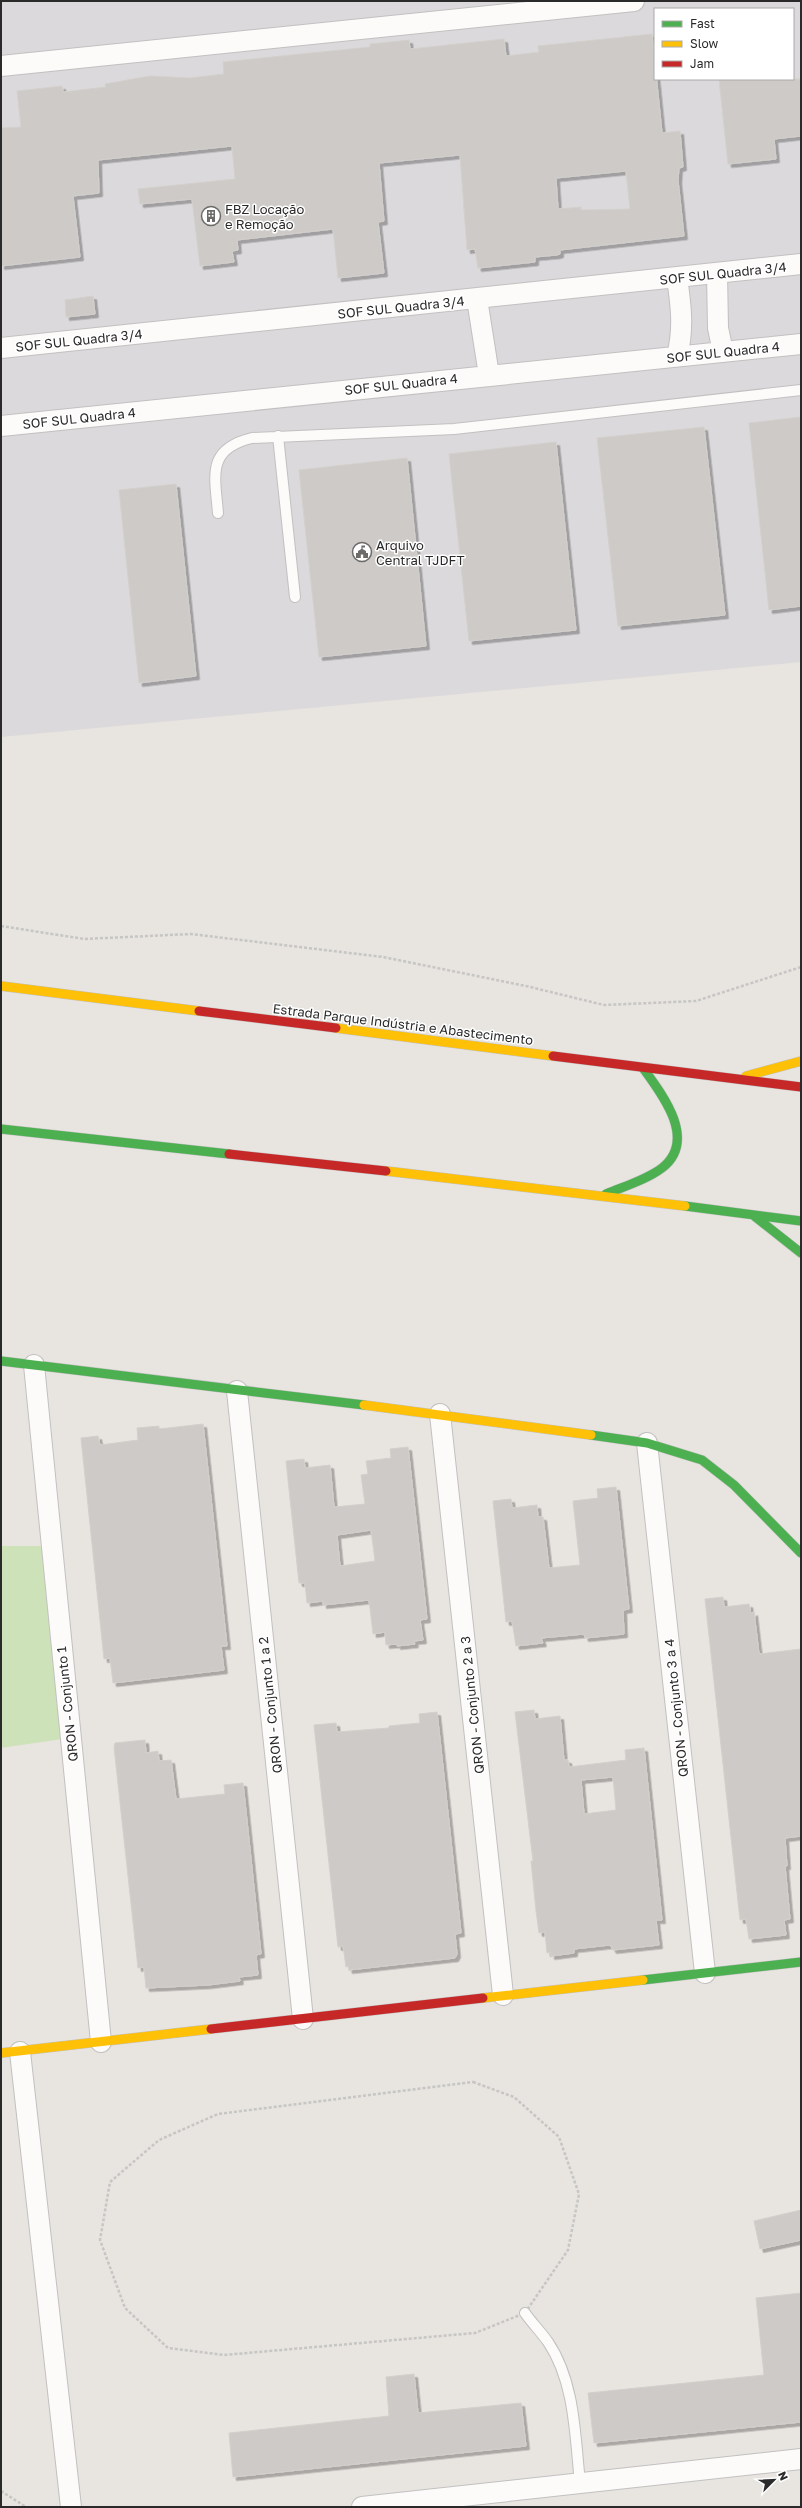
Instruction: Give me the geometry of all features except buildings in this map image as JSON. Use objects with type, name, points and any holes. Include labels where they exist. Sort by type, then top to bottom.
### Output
[{"type":"main road","name":"Estrada Parque Indústria e Abastecimento","points":[[1,986],[801,1087]]},
{"type":"main road","points":[[735,1079],[801,1061]]},
{"type":"main road","points":[[605,1195],[647,1178],[663,1167],[674,1155],[677,1139],[675,1121],[662,1093],[643,1068]]},
{"type":"main road","points":[[1,1129],[605,1195],[801,1221]]},
{"type":"main road","points":[[752,1215],[801,1253]]},
{"type":"main road","points":[[1,1361],[237,1391],[440,1414],[647,1443],[702,1460],[734,1485],[801,1553]]},
{"type":"main road","points":[[11,2052],[801,1962]]},
{"type":"street","points":[[1,66],[634,1]]},
{"type":"street","name":"SOF SUL Quadra 3/4","points":[[1,348],[801,264]]},
{"type":"street","points":[[717,273],[718,328],[724,352]]},
{"type":"street","points":[[676,278],[681,306],[682,337],[677,356]]},
{"type":"street","points":[[477,299],[489,375]]},
{"type":"street","name":"SOF SUL Quadra 4","points":[[1,426],[801,344]]},
{"type":"street","name":"QRON - Conjunto 1","points":[[34,1365],[101,2042]]},
{"type":"street","name":"QRON - Conjunto 1 a 2","points":[[237,1391],[303,2019]]},
{"type":"street","name":"QRON - Conjunto 2 a 3","points":[[440,1414],[503,1995]]},
{"type":"street","name":"QRON - Conjunto 3 a 4","points":[[647,1443],[705,1973]]},
{"type":"street","points":[[11,2052],[71,2507]]},
{"type":"street","points":[[362,2507],[801,2459]]},
{"type":"lane","points":[[218,513],[215,472],[219,458],[228,446],[240,441],[278,436],[454,429],[801,390]]},
{"type":"lane","points":[[278,436],[295,597]]},
{"type":"lane","points":[[525,2313],[548,2342],[564,2374],[573,2420],[580,2483]]},
{"type":"path","points":[[1,926],[84,939],[191,934],[383,957],[526,986],[604,1005],[696,1001],[801,967]]},
{"type":"path","points":[[473,2082],[514,2097],[559,2136],[579,2194],[568,2250],[525,2313],[475,2333],[224,2355],[168,2348],[125,2308],[100,2240],[110,2182],[159,2140],[218,2114],[473,2082]]},
{"type":"path","points":[[1,2491],[26,2507]]},
{"type":"shaded area","points":[[1,1],[801,1],[801,662],[1,737]]},
{"type":"green space","points":[[1,1546],[45,1546],[69,1738],[1,1748]]},
{"type":"traffic: fast","points":[[606,1194],[642,1179],[662,1168],[672,1157],[677,1144],[677,1131],[673,1117],[667,1104],[643,1068]]},
{"type":"traffic: fast","points":[[1,1129],[229,1154]]},
{"type":"traffic: fast","points":[[685,1206],[801,1221]]},
{"type":"traffic: fast","points":[[753,1215],[801,1253]]},
{"type":"traffic: fast","points":[[1,1361],[364,1405]]},
{"type":"traffic: fast","points":[[591,1435],[647,1443],[702,1460],[734,1485],[801,1553]]},
{"type":"traffic: fast","points":[[643,1980],[801,1962]]},
{"type":"traffic: slow","points":[[1,986],[199,1011]]},
{"type":"traffic: slow","points":[[336,1028],[553,1056]]},
{"type":"traffic: slow","points":[[746,1076],[801,1061]]},
{"type":"traffic: slow","points":[[386,1171],[685,1206]]},
{"type":"traffic: slow","points":[[364,1405],[591,1435]]},
{"type":"traffic: slow","points":[[483,1998],[643,1980]]},
{"type":"traffic: slow","points":[[1,2053],[211,2029]]},
{"type":"traffic: jam","points":[[199,1011],[336,1028]]},
{"type":"traffic: jam","points":[[553,1056],[801,1087]]},
{"type":"traffic: jam","points":[[229,1154],[386,1171]]},
{"type":"traffic: jam","points":[[211,2029],[483,1998]]},
{"type":"place","name":"FBZ Locação e Remoção","points":[[211,216]]},
{"type":"place","name":"Arquivo Central TJDFT","points":[[362,552]]}]
